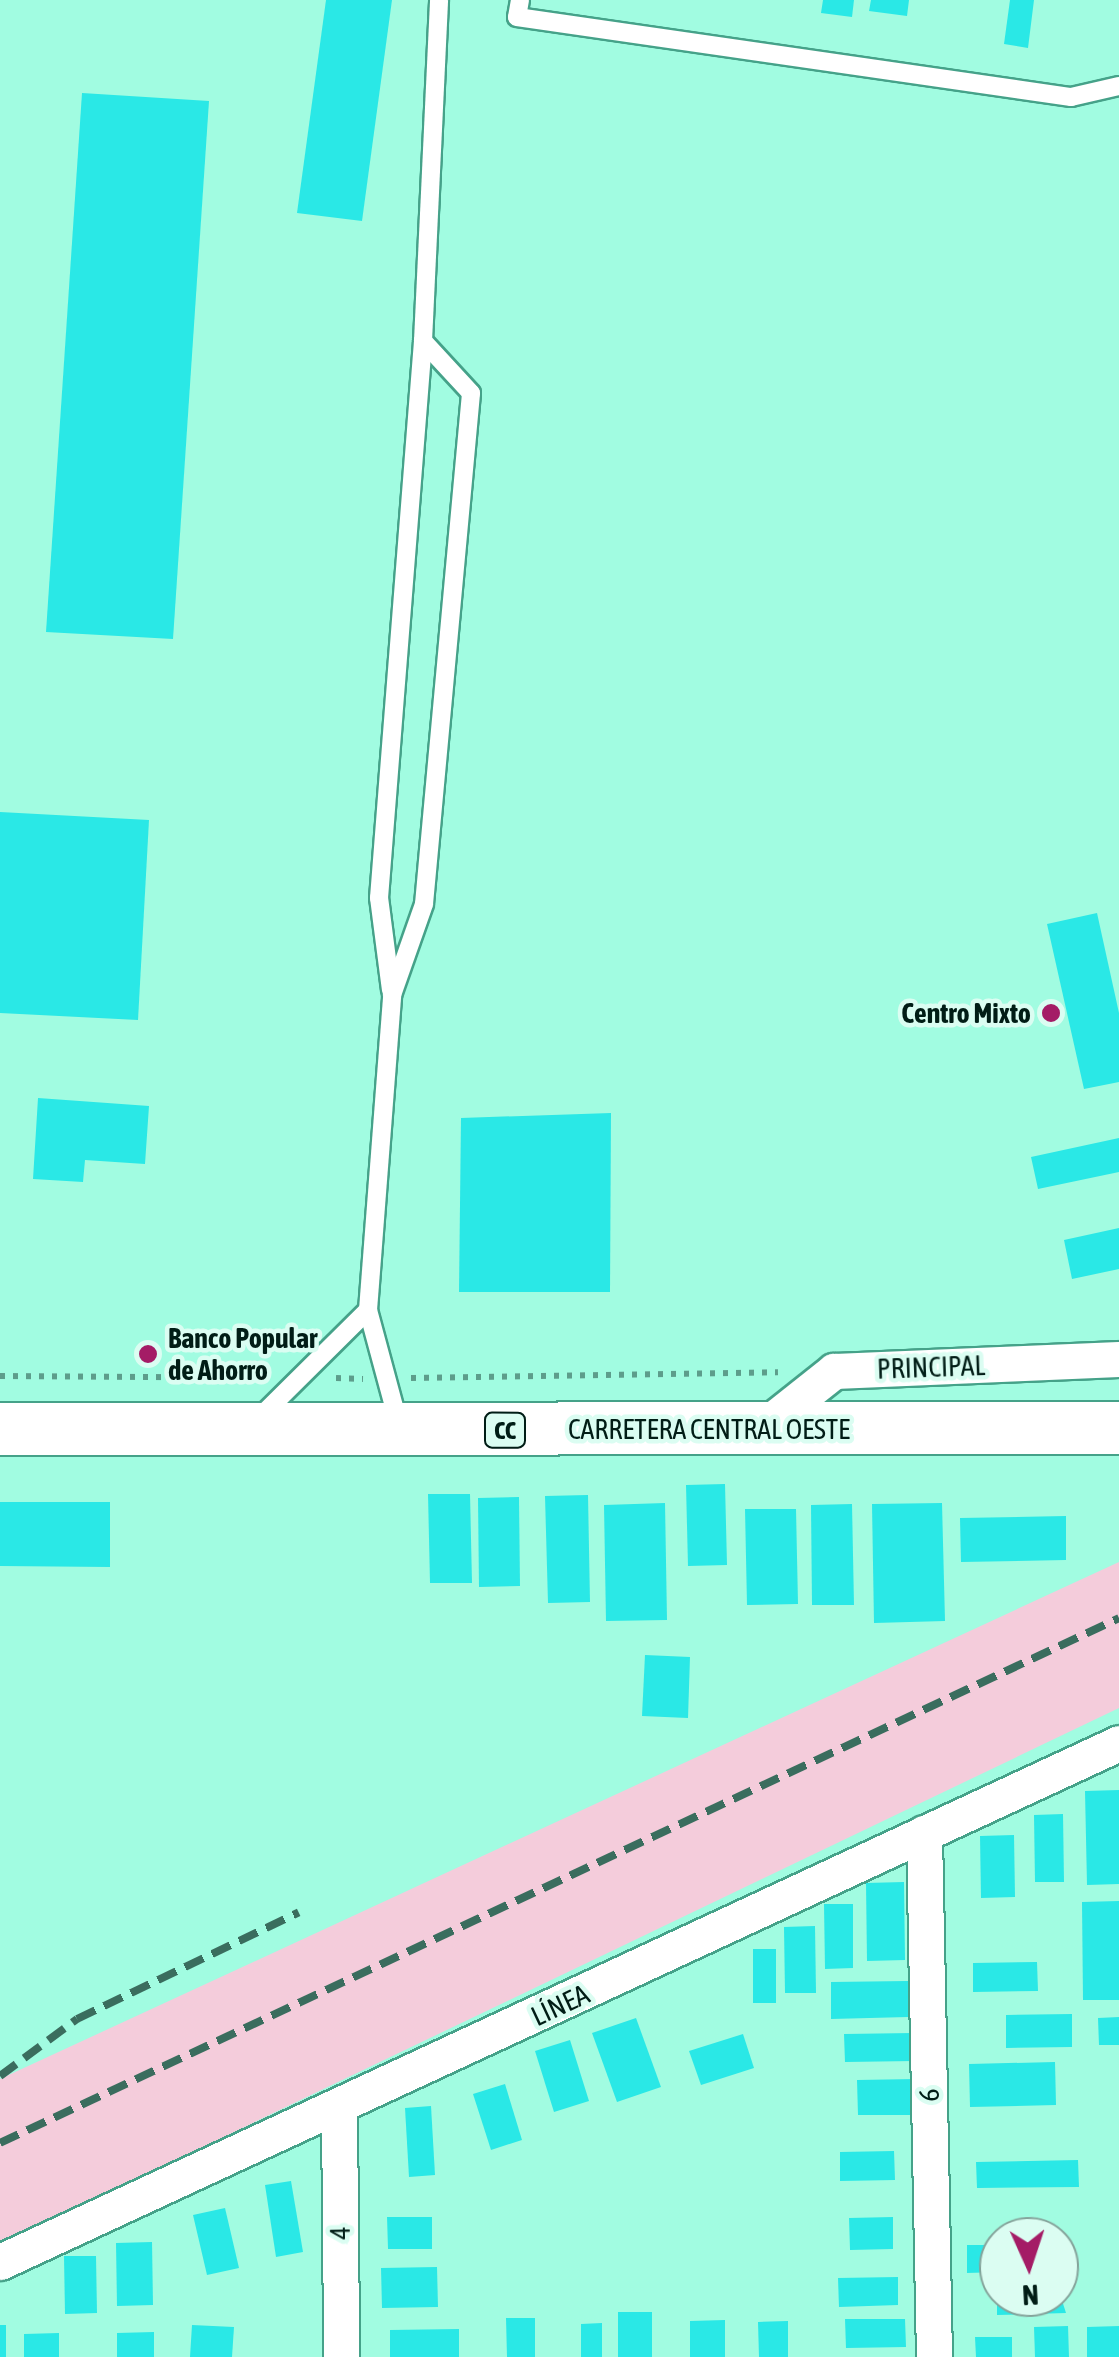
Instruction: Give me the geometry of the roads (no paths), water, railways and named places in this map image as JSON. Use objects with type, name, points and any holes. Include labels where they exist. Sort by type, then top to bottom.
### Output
[{"type":"main road","name":"CARRETERA CENTRAL OESTE","points":[[0,1429],[1119,1428]]},
{"type":"street","name":"PRINCIPAL","points":[[762,1428],[834,1371],[1119,1359]]},
{"type":"street","name":"LÍNEA","points":[[0,2262],[339,2109],[1119,1743]]},
{"type":"street","name":"6","points":[[924,1833],[934,2357]]},
{"type":"street","name":"4","points":[[339,2109],[341,2357]]},
{"type":"lane","points":[[401,1430],[368,1310],[392,995],[379,898],[423,341],[439,0]]},
{"type":"lane","points":[[520,0],[517,16],[1071,97],[1119,86]]},
{"type":"lane","points":[[392,995],[424,904],[471,393],[423,341]]},
{"type":"lane","points":[[248,1429],[368,1310]]},
{"type":"railway","points":[[0,2143],[1119,1618]]},
{"type":"railway","points":[[0,2076],[77,2019],[299,1912]]},
{"type":"place","name":"Centro Mixto","points":[[1051,1013]]},
{"type":"place","name":"Banco Popular de Ahorro","points":[[148,1354]]}]
